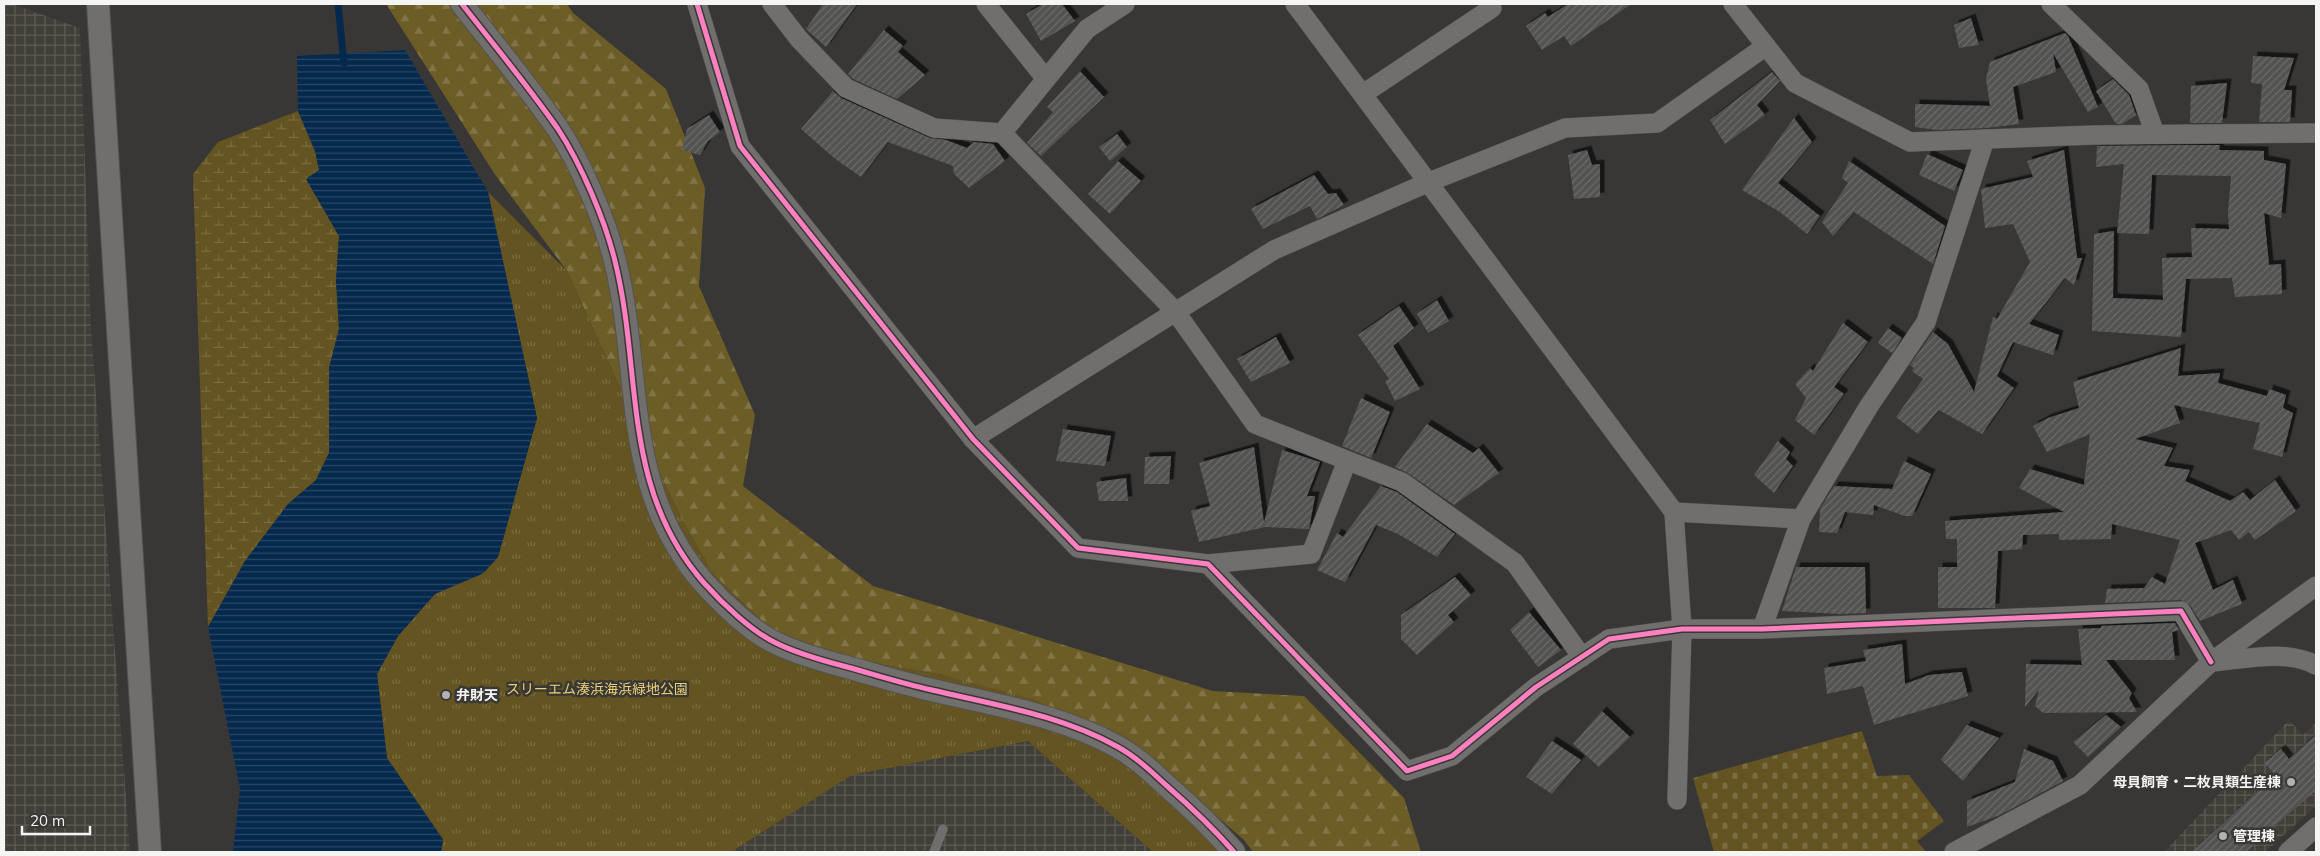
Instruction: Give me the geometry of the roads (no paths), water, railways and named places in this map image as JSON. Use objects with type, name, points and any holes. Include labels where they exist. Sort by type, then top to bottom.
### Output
[{"type":"street","points":[[98,4],[150,852]]},
{"type":"street","points":[[462,4],[559,131],[602,221],[615,260],[624,305],[634,398],[645,469],[652,492],[677,544],[704,582],[737,615],[774,642],[822,660],[928,690],[1046,716],[1120,748],[1150,771],[1209,824],[1234,852]]},
{"type":"street","points":[[697,4],[740,146],[973,439],[1078,548],[1208,564],[1311,554],[1347,461]]},
{"type":"street","points":[[772,4],[799,39],[846,88],[934,128],[1002,134],[1175,311],[1254,424],[1402,482],[1515,563],[1582,657]]},
{"type":"street","points":[[986,4],[1046,80]]},
{"type":"street","points":[[1002,134],[1087,29],[1125,4]]},
{"type":"street","points":[[1295,4],[1674,512],[1682,629],[1677,800]]},
{"type":"street","points":[[1732,4],[1795,83],[1910,142],[2155,134],[2316,133]]},
{"type":"street","points":[[2052,4],[2139,89],[2155,134]]},
{"type":"street","points":[[1363,94],[1492,8]]},
{"type":"street","points":[[973,439],[1274,250],[1429,182],[1565,128],[1657,123],[1766,46]]},
{"type":"street","points":[[1762,629],[1801,519],[1869,406],[1926,322],[1985,139]]},
{"type":"street","points":[[1674,512],[1801,519]]},
{"type":"street","points":[[1208,564],[1407,771],[1452,756],[1536,687],[1609,640],[1682,629],[1762,629],[2181,611],[2211,662]]},
{"type":"street","points":[[1954,852],[2080,785],[2211,662],[2316,586]]},
{"type":"street","points":[[2211,662],[2284,656],[2306,660],[2316,665]]},
{"type":"street","points":[[2300,848],[2316,827]]},
{"type":"lane","points":[[934,852],[943,829]]},
{"type":"water","points":[[405,50],[488,192],[537,418],[498,557],[482,574],[435,594],[398,636],[377,674],[387,758],[443,840],[441,852],[233,852],[240,789],[208,627],[245,561],[288,504],[316,480],[329,453],[329,368],[339,329],[336,281],[339,236],[306,179],[319,170],[315,151],[298,111],[297,56]]},
{"type":"waterway","points":[[338,4],[344,63]]},
{"type":"place","name":"弁財天","points":[[446,695]]},
{"type":"place","name":"母貝飼育・二枚貝類生産棟","points":[[2291,782]]},
{"type":"place","name":"管理棟","points":[[2223,836]]},
{"type":"park label","name":"スリーエム湊浜海浜緑地公園","points":[[597,689]]}]
